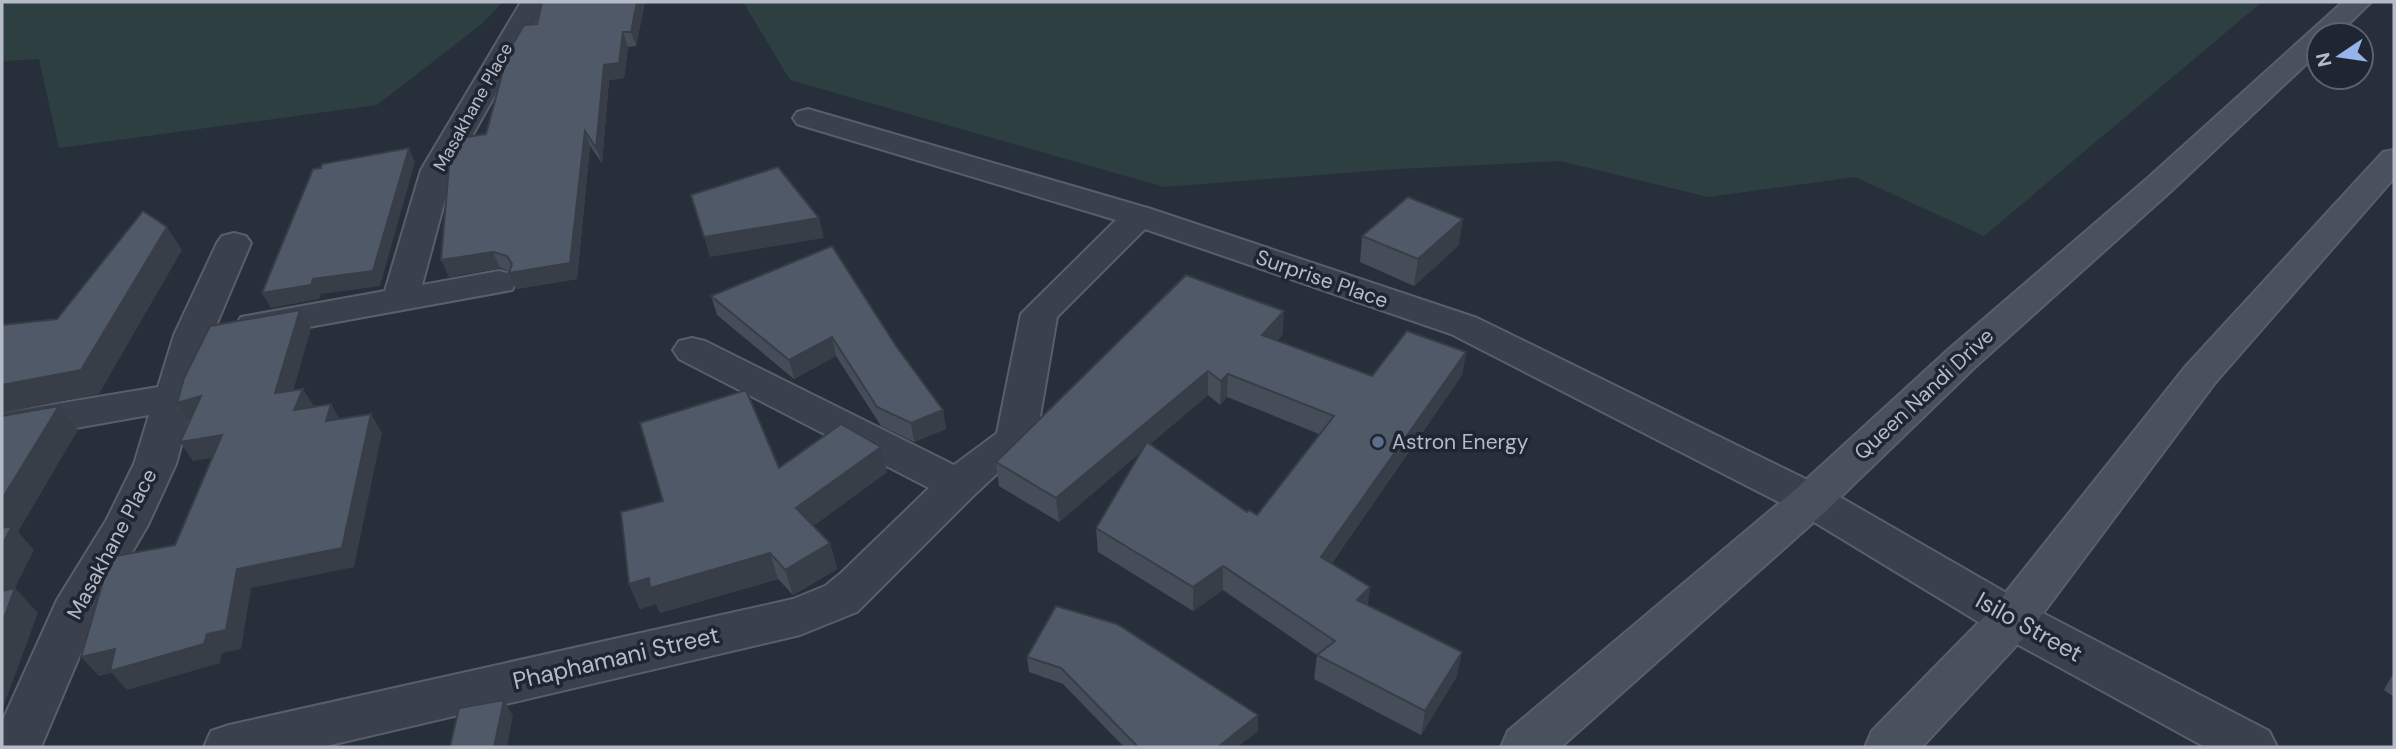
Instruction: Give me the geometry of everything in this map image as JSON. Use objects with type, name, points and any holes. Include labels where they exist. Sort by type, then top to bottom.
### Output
[{"type":"main road","name":"Queen Nandi Drive","points":[[2337,21],[2358,2]]},
{"type":"main road","name":"Queen Nandi Drive","points":[[1525,747],[1811,500],[1962,358],[2161,184],[2305,50]]},
{"type":"main road","points":[[1890,747],[2012,619],[2200,374],[2394,159]]},
{"type":"street","name":"Masakhane Place","points":[[401,298],[410,258],[438,170],[534,2]]},
{"type":"street","name":"Surprise Place","points":[[808,118],[1139,216],[1464,326],[1811,500]]},
{"type":"street","name":"Phaphamani Street","points":[[229,747],[800,616],[841,599],[958,485],[988,458],[1016,440],[1039,314],[1139,216]]},
{"type":"street","name":"Masakhane Place","points":[[16,747],[80,600],[126,525],[149,476],[193,335],[234,243]]},
{"type":"street","points":[[193,335],[499,282]]},
{"type":"street","points":[[692,350],[958,485]]},
{"type":"street","points":[[2,427],[173,398]]},
{"type":"street","name":"Isilo Street","points":[[1811,500],[2012,619],[2251,747]]},
{"type":"shaded area","points":[[2,2],[503,2],[483,23],[377,105],[59,148],[39,59],[2,61]]},
{"type":"shaded area","points":[[743,2],[2262,2],[1984,236],[1855,177],[1708,197],[1560,161],[1398,169],[1164,187],[790,80]]},
{"type":"building","points":[[542,2],[637,2],[631,32],[623,32],[619,63],[604,65],[596,148],[585,131],[570,263],[509,273],[512,264],[507,256],[493,252],[441,260],[450,154],[459,138],[486,134],[508,52],[524,25],[537,24]]},
{"type":"building","points":[[409,148],[373,271],[313,279],[311,285],[262,293],[313,169],[321,168],[322,164]]},
{"type":"building","points":[[778,167],[819,218],[704,237],[691,195]]},
{"type":"building","points":[[1408,197],[1463,219],[1418,259],[1362,236]]},
{"type":"building","points":[[143,211],[167,227],[81,370],[2,385],[2,325],[57,319]]},
{"type":"building","points":[[832,246],[896,346],[943,410],[911,423],[877,407],[832,337],[789,360],[711,296]]},
{"type":"building","points":[[1186,275],[1284,311],[1262,335],[1372,376],[1407,331],[1466,352],[1321,557],[1370,587],[1357,600],[1462,652],[1425,711],[1317,655],[1335,641],[1223,566],[1193,587],[1096,528],[1147,442],[1247,512],[1249,510],[1257,515],[1334,416],[1228,374],[1221,381],[1208,371],[1056,498],[996,462]]},
{"type":"building","points":[[300,310],[275,393],[303,389],[294,410],[331,404],[326,421],[371,414],[342,548],[237,569],[226,630],[207,634],[204,644],[110,671],[115,649],[81,657],[110,557],[175,545],[222,435],[180,442],[201,396],[177,403],[184,378],[210,326]]},
{"type":"building","points":[[746,390],[779,468],[841,424],[881,447],[796,508],[830,543],[785,570],[770,553],[650,588],[649,578],[629,584],[621,512],[663,501],[640,423]]},
{"type":"building","points":[[59,406],[2,499],[2,416]]},
{"type":"building","points":[[12,526],[2,546],[2,528]]},
{"type":"building","points":[[15,588],[2,623],[2,591]]},
{"type":"building","points":[[1056,606],[1117,624],[1258,715],[1218,747],[1138,747],[1061,668],[1027,657]]},
{"type":"building","points":[[504,700],[494,747],[450,747],[459,708]]},
{"type":"place","name":"Astron Energy","points":[[1378,442]]}]
